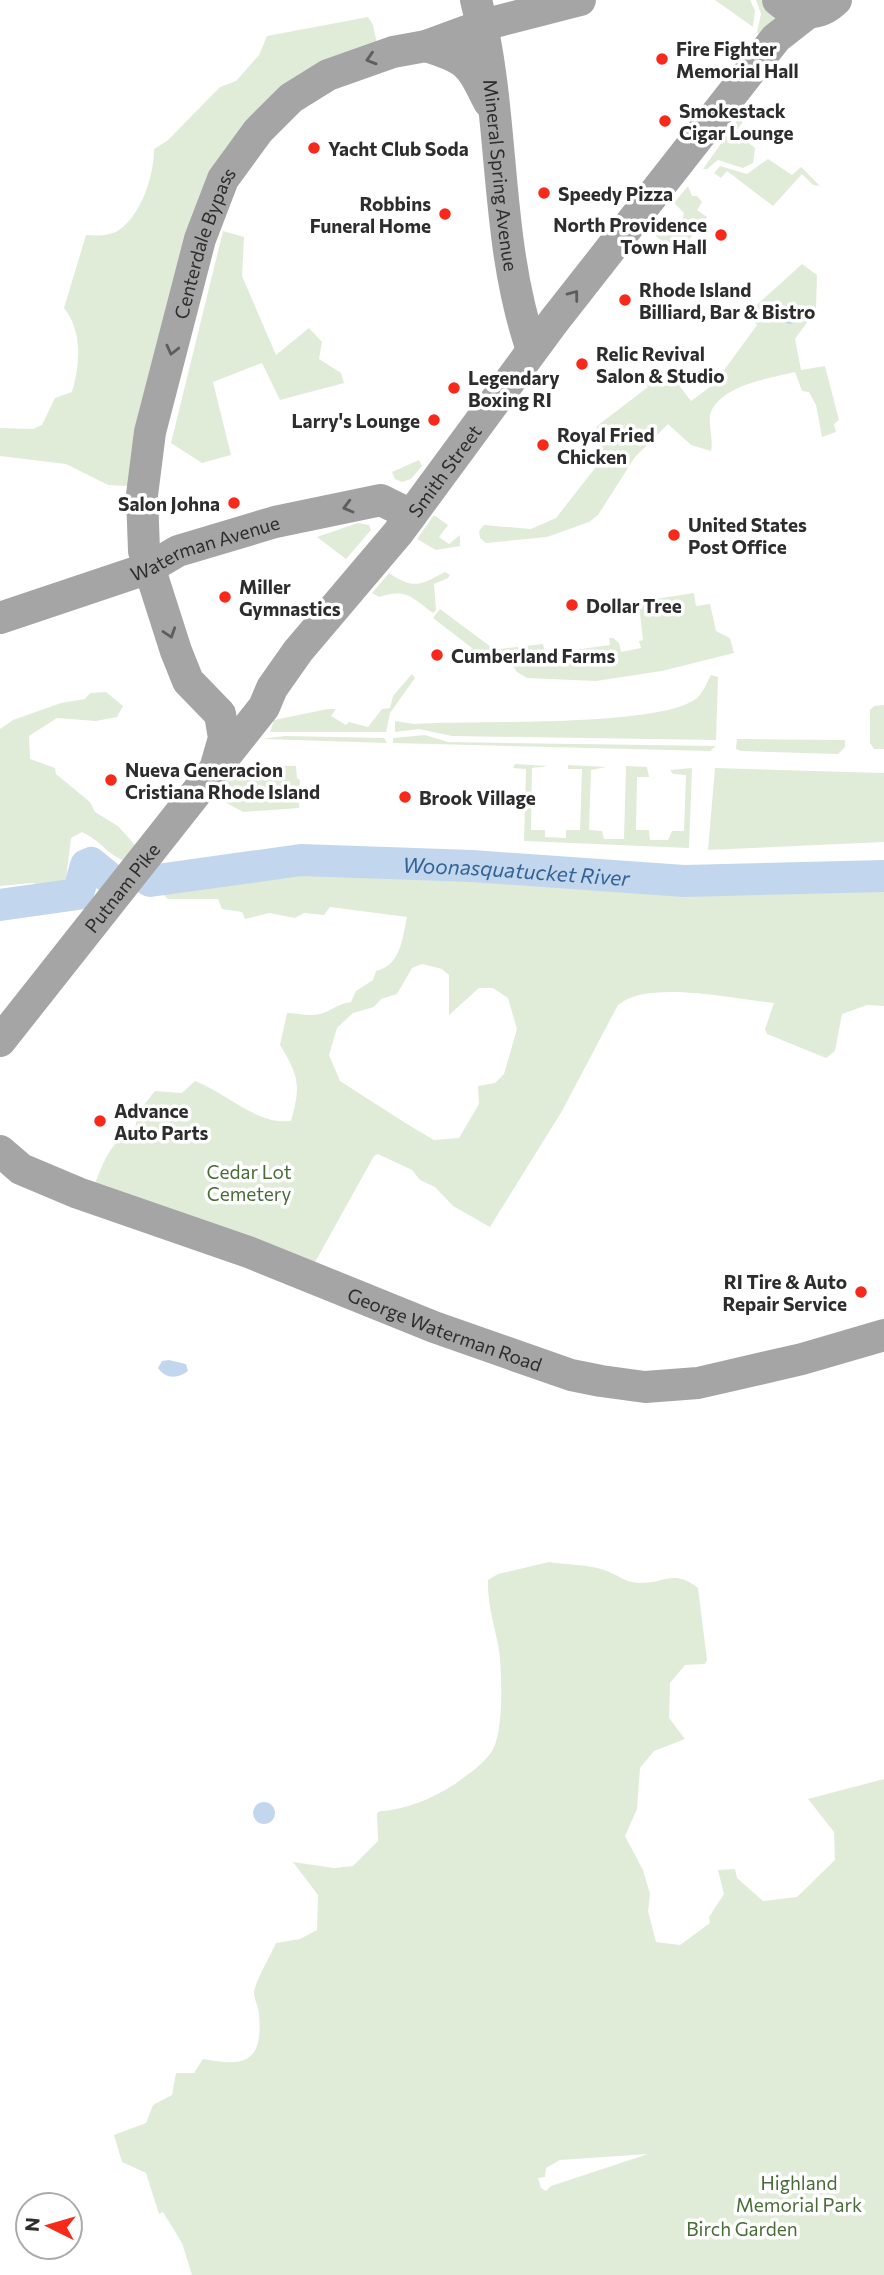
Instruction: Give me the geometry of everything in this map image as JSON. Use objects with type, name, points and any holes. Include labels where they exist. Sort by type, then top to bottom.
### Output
[{"type":"main road","name":"Centerdale Bypass","points":[[223,716],[188,681],[144,551],[142,495],[150,432],[200,239],[223,179],[258,131],[290,98],[347,66],[426,46],[480,12],[580,0]]},
{"type":"main road","points":[[778,0],[787,8],[808,13]]},
{"type":"main road","name":"Smith Street","points":[[223,716],[264,707],[272,688],[350,586],[411,515],[532,350],[776,38],[808,13],[827,8],[836,0]]},
{"type":"main road","name":"Mineral Spring Avenue","points":[[480,12],[493,82],[493,110],[514,274],[532,350]]},
{"type":"main road","points":[[426,46],[453,54],[469,65],[493,110]]},
{"type":"main road","name":"Waterman Avenue","points":[[0,618],[149,568],[178,551],[275,522],[312,516],[369,500],[392,503],[411,515]]},
{"type":"main road","points":[[223,716],[234,705],[251,703],[272,688]]},
{"type":"main road","name":"Putnam Pike","points":[[0,1041],[215,768],[224,738],[223,716]]},
{"type":"main road","name":"George Waterman Road","points":[[6,1161],[78,1193],[251,1254],[434,1327],[571,1375],[601,1381],[645,1387],[698,1383],[802,1359],[884,1335]]},
{"type":"green space","points":[[715,0],[750,0],[755,10],[753,27]]},
{"type":"green space","points":[[756,0],[761,0],[777,19],[760,36],[757,32],[761,14]]},
{"type":"green space","points":[[368,17],[373,25],[380,58],[309,90],[229,179],[145,487],[108,485],[66,464],[0,456],[0,428],[33,429],[42,425],[55,398],[72,392],[78,348],[74,327],[64,308],[86,235],[115,232],[127,223],[145,193],[152,170],[154,149],[167,141],[220,87],[236,81],[259,55],[267,36]]},
{"type":"green space","points":[[739,118],[743,122],[735,132],[755,148],[753,163],[743,168],[718,160],[703,169]]},
{"type":"green space","points":[[768,159],[792,175],[801,167],[820,186],[813,185],[802,174],[773,206],[727,171],[721,178],[714,173],[720,166],[747,174]]},
{"type":"green space","points":[[688,186],[692,196],[697,196],[702,202],[697,210],[707,217],[678,254],[651,232],[662,218],[671,226],[682,222],[684,213],[674,203]]},
{"type":"green space","points":[[223,231],[244,237],[242,276],[276,355],[309,328],[322,342],[319,359],[341,373],[344,383],[280,400],[262,363],[213,382],[231,455],[202,463],[171,443]]},
{"type":"green space","points":[[802,264],[817,275],[816,310],[795,339],[801,370],[825,366],[839,420],[834,424],[836,432],[822,437],[816,405],[809,392],[802,391],[795,372],[760,380],[736,389],[717,403],[710,416],[711,451],[691,445],[668,424],[635,457],[598,515],[589,522],[547,537],[486,543],[480,538],[479,531],[484,525],[531,529],[556,518],[595,468],[600,442],[596,434],[597,426],[648,387],[636,376],[672,376],[691,401],[714,384],[757,325],[747,314]]},
{"type":"green space","points":[[419,460],[422,466],[411,479],[402,482],[395,479],[392,472]]},
{"type":"green space","points":[[434,515],[448,525],[439,537],[449,544],[460,535],[460,546],[436,550],[417,539]]},
{"type":"green space","points":[[358,523],[369,525],[371,530],[346,559],[317,537]]},
{"type":"green space","points":[[445,572],[450,575],[448,578],[434,584],[436,610],[433,613],[403,594],[379,597],[372,593],[389,573],[405,582],[417,584]]},
{"type":"green space","points":[[694,593],[696,606],[710,604],[716,631],[730,638],[734,653],[662,671],[596,681],[527,678],[517,672],[509,660],[478,659],[469,653],[472,648],[433,618],[440,609],[491,647],[500,649],[543,644],[545,654],[610,645],[609,638],[613,638],[619,643],[621,652],[641,648],[639,641],[643,640],[639,605],[642,601]]},
{"type":"green space","points":[[412,674],[415,678],[390,713],[386,732],[270,732],[274,720],[328,709],[336,709],[331,716],[346,725],[349,722],[368,727],[382,709],[390,708],[393,696]]},
{"type":"green space","points":[[711,675],[718,677],[716,740],[452,736],[419,729],[395,732],[395,721],[414,724],[563,721],[645,714],[677,708],[697,698]]},
{"type":"green space","points":[[106,692],[123,706],[117,717],[96,721],[57,718],[29,736],[30,759],[55,768],[56,774],[90,802],[95,812],[118,826],[144,855],[137,864],[127,862],[82,832],[71,838],[66,879],[58,888],[32,883],[0,886],[0,729],[13,720],[61,703],[85,699],[90,693]]},
{"type":"green space","points":[[884,705],[884,749],[874,749],[870,743],[870,710],[874,706]]},
{"type":"green space","points":[[425,735],[448,742],[716,746],[710,751],[393,743],[393,738]]},
{"type":"green space","points":[[285,736],[384,738],[387,743],[262,739]]},
{"type":"green space","points":[[737,739],[845,740],[845,747],[838,754],[741,751],[736,749]]},
{"type":"green space","points":[[515,764],[548,766],[532,768],[531,830],[545,830],[545,837],[566,838],[566,830],[580,830],[582,769],[568,769],[568,765],[606,767],[591,770],[589,830],[602,831],[604,839],[624,839],[626,766],[647,767],[649,777],[637,777],[636,830],[649,830],[650,840],[668,840],[672,831],[684,831],[686,775],[673,774],[670,770],[692,768],[689,848],[524,841],[526,769],[513,768]]},
{"type":"green space","points":[[259,765],[296,766],[297,778],[300,780],[299,808],[243,812],[214,796],[238,767],[247,773]]},
{"type":"green space","points":[[715,768],[884,773],[884,842],[708,850]]},
{"type":"green space","name":"Cedar Lot Cemetery","points":[[334,865],[457,865],[593,878],[635,885],[730,892],[767,888],[884,887],[884,1006],[867,1005],[842,1014],[835,1051],[826,1058],[767,1034],[765,1029],[774,1003],[670,992],[631,997],[618,1005],[562,1111],[490,1227],[453,1206],[435,1187],[420,1180],[412,1170],[378,1154],[374,1156],[309,1273],[91,1195],[112,1148],[118,1140],[135,1129],[138,1112],[155,1091],[182,1093],[195,1081],[266,1118],[291,1121],[296,1099],[296,1082],[291,1065],[280,1045],[287,1013],[315,1015],[351,1002],[356,991],[373,980],[376,971],[391,963],[395,957],[402,942],[407,917],[330,907],[324,915],[304,913],[295,918],[269,913],[245,919],[242,912],[222,909],[218,899],[168,899],[148,880]],"holes":[[[422,964],[442,969],[449,975],[449,1015],[479,988],[493,988],[508,998],[517,1029],[504,1074],[495,1083],[478,1086],[479,1104],[459,1138],[434,1140],[340,1081],[329,1055],[337,1028],[353,1013],[374,1007],[381,999],[397,994],[412,968]]]},
{"type":"green space","points":[[549,1562],[597,1568],[635,1583],[682,1579],[698,1588],[707,1660],[705,1664],[685,1665],[670,1683],[669,1718],[685,1739],[654,1751],[640,1768],[637,1809],[625,1836],[643,1870],[650,1894],[648,1911],[656,1942],[680,1945],[710,1923],[709,1917],[724,1894],[718,1870],[735,1869],[737,1878],[763,1901],[797,1897],[835,1860],[834,1832],[808,1799],[884,1779],[884,2275],[192,2275],[182,2243],[163,2212],[159,2214],[146,2173],[122,2162],[114,2135],[146,2123],[153,2105],[172,2095],[176,2073],[194,2073],[203,2059],[240,2061],[254,2052],[259,2030],[255,1988],[276,1943],[300,1939],[317,1930],[318,1895],[293,1862],[334,1868],[353,1866],[378,1841],[377,1813],[409,1806],[438,1794],[475,1769],[492,1751],[499,1730],[501,1687],[499,1650],[490,1607],[488,1580],[498,1574]],"holes":[[[648,2154],[551,2186],[546,2191],[541,2188],[538,2178],[545,2177],[546,2168],[560,2160]]]},
{"type":"water","points":[[786,304],[794,304],[800,314],[794,324],[786,324],[780,318],[780,310]]},
{"type":"water","points":[[162,1361],[186,1364],[188,1371],[176,1376],[164,1374],[158,1368]]},
{"type":"water","points":[[264,1802],[272,1805],[275,1813],[272,1821],[264,1824],[256,1821],[253,1813],[256,1805]]},
{"type":"waterway","name":"Woonasquatucket River","points":[[150,881],[301,860],[472,866],[684,881],[884,876]]},
{"type":"waterway","name":"Woonasquatucket River","points":[[0,905],[78,894],[86,865],[91,863],[107,876]]},
{"type":"place","name":"Fire Fighter Memorial Hall","points":[[662,59]]},
{"type":"place","name":"Smokestack Cigar Lounge","points":[[665,121]]},
{"type":"place","name":"Yacht Club Soda","points":[[314,148]]},
{"type":"place","name":"Speedy Pizza","points":[[544,193]]},
{"type":"place","name":"Robbins Funeral Home","points":[[445,214]]},
{"type":"place","name":"North Providence Town Hall","points":[[721,235]]},
{"type":"place","name":"Rhode Island Billiard, Bar & Bistro","points":[[625,300]]},
{"type":"place","name":"Relic Revival Salon & Studio","points":[[582,364]]},
{"type":"place","name":"Legendary Boxing RI","points":[[454,388]]},
{"type":"place","name":"Larry's Lounge","points":[[434,420]]},
{"type":"place","name":"Royal Fried Chicken","points":[[543,445]]},
{"type":"place","name":"Salon Johna","points":[[234,503]]},
{"type":"place","name":"United States Post Office","points":[[674,535]]},
{"type":"place","name":"Miller Gymnastics","points":[[225,597]]},
{"type":"place","name":"Dollar Tree","points":[[572,605]]},
{"type":"place","name":"Cumberland Farms","points":[[437,655]]},
{"type":"place","name":"Nueva Generacion Cristiana Rhode Island","points":[[111,780]]},
{"type":"place","name":"Brook Village","points":[[405,797]]},
{"type":"place","name":"Advance Auto Parts","points":[[100,1121]]},
{"type":"place","name":"RI Tire & Auto Repair Service","points":[[861,1292]]},
{"type":"park label","name":"Highland Memorial Park","points":[[799,2193]]},
{"type":"park label","name":"Birch Garden","points":[[742,2228]]}]
